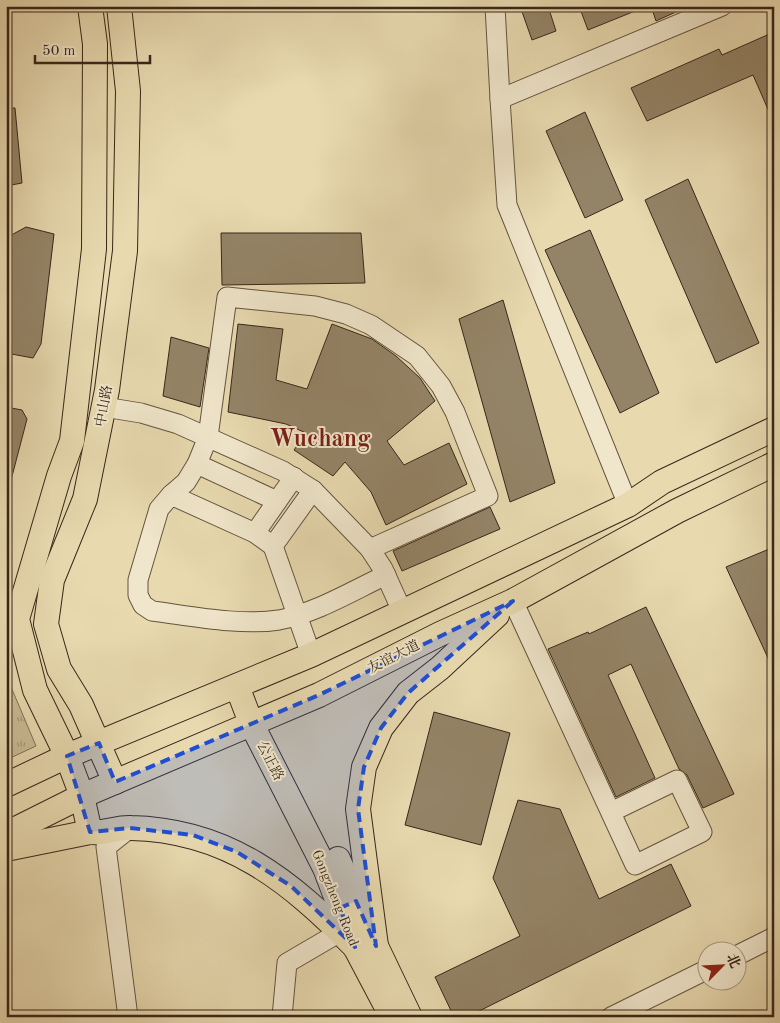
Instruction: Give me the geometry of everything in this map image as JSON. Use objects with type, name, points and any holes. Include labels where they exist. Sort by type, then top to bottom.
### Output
[{"type":"main road","name":"中山路","points":[[90,6],[95,44],[94,249],[72,441],[12,612],[34,690],[67,756],[82,796],[90,832]]},
{"type":"main road","name":"中山路","points":[[115,782],[81,705],[59,670],[46,624],[52,580],[85,499],[104,407],[125,251],[128,91],[120,6]]},
{"type":"main road","points":[[6,785],[67,756],[311,656],[628,505],[662,482],[774,429]]},
{"type":"main road","name":"友谊大道","points":[[6,834],[82,796],[319,695],[440,634],[513,601],[677,511],[774,464]]},
{"type":"main road","points":[[357,942],[358,808],[364,767],[381,728],[408,693],[440,668],[513,601]]},
{"type":"main road","name":"公正路","points":[[236,686],[251,723],[308,834]]},
{"type":"main road","points":[[6,850],[90,832],[130,828],[193,835],[237,852],[291,886],[357,942]]},
{"type":"main road","name":"Gongzheng Road","points":[[308,834],[337,856],[357,942],[392,1017]]},
{"type":"main road","name":"Gongzheng Road","points":[[357,942],[410,1017]]},
{"type":"street","points":[[495,6],[507,205],[628,505]]},
{"type":"street","points":[[500,99],[722,6]]},
{"type":"street","points":[[370,549],[488,496],[455,412],[441,386],[416,356],[379,330],[346,314],[314,306],[227,297],[208,437],[197,464],[186,482],[159,509],[140,567],[138,594],[143,605],[152,612],[241,620],[278,620],[296,616],[386,575]]},
{"type":"street","points":[[104,407],[163,418],[294,477],[313,490],[370,549],[386,575],[402,611]]},
{"type":"street","points":[[197,464],[277,502]]},
{"type":"street","points":[[255,533],[294,477]]},
{"type":"street","points":[[273,546],[313,490]]},
{"type":"street","points":[[172,495],[255,533],[273,546],[311,656]]},
{"type":"street","points":[[513,601],[611,812],[636,865],[702,832],[677,780],[611,812]]},
{"type":"street","points":[[128,1017],[106,847],[130,828]]},
{"type":"street","points":[[748,950],[774,937]]},
{"type":"street","points":[[282,1017],[286,963],[357,942]]},
{"type":"street","points":[[611,1017],[698,975]]},
{"type":"path","points":[[6,578],[11,568]]},
{"type":"highlighted area","points":[[513,601],[408,693],[381,728],[364,767],[358,809],[376,946],[356,901],[340,908],[355,947],[291,886],[237,852],[193,835],[130,828],[90,832],[67,756],[99,743],[115,782],[319,695]]},
{"type":"green space","points":[[6,675],[36,746],[6,760]]},
{"type":"building","points":[[520,6],[548,6],[556,31],[532,40]]},
{"type":"building","points":[[579,6],[645,6],[645,7],[588,30]]},
{"type":"building","points":[[651,6],[689,6],[656,21]]},
{"type":"building","points":[[774,32],[774,123],[753,75],[647,121],[631,88],[719,49],[722,55]]},
{"type":"building","points":[[6,108],[15,108],[22,183],[6,186]]},
{"type":"building","points":[[585,112],[623,200],[585,218],[546,131]]},
{"type":"building","points":[[688,179],[759,343],[716,363],[645,200]]},
{"type":"building","points":[[26,227],[54,234],[41,344],[33,358],[6,353],[6,238]]},
{"type":"building","points":[[590,230],[659,393],[620,413],[545,250]]},
{"type":"building","points":[[221,233],[361,233],[365,283],[222,285]]},
{"type":"building","points":[[503,300],[555,483],[510,502],[459,319]]},
{"type":"building","points":[[238,324],[283,329],[276,380],[307,389],[332,324],[372,339],[396,356],[420,378],[435,401],[387,441],[404,465],[449,443],[467,484],[386,525],[371,492],[345,462],[333,476],[294,450],[306,433],[286,424],[228,412]]},
{"type":"building","points":[[171,337],[209,348],[200,407],[163,396]]},
{"type":"building","points":[[6,407],[22,410],[27,419],[10,484],[6,483]]},
{"type":"building","points":[[490,507],[500,529],[402,571],[393,551]]},
{"type":"building","points":[[774,547],[774,671],[726,567]]},
{"type":"building","points":[[646,607],[734,794],[703,808],[687,775],[679,769],[631,664],[608,675],[655,778],[616,797],[548,649],[588,632],[589,634]]},
{"type":"building","points":[[434,712],[510,733],[481,845],[405,825]]},
{"type":"building","points":[[518,800],[560,809],[599,899],[671,864],[691,906],[467,1017],[454,1017],[435,977],[520,936],[493,878]]},
{"type":"district","name":"Wuchang","points":[[320,440]]}]
